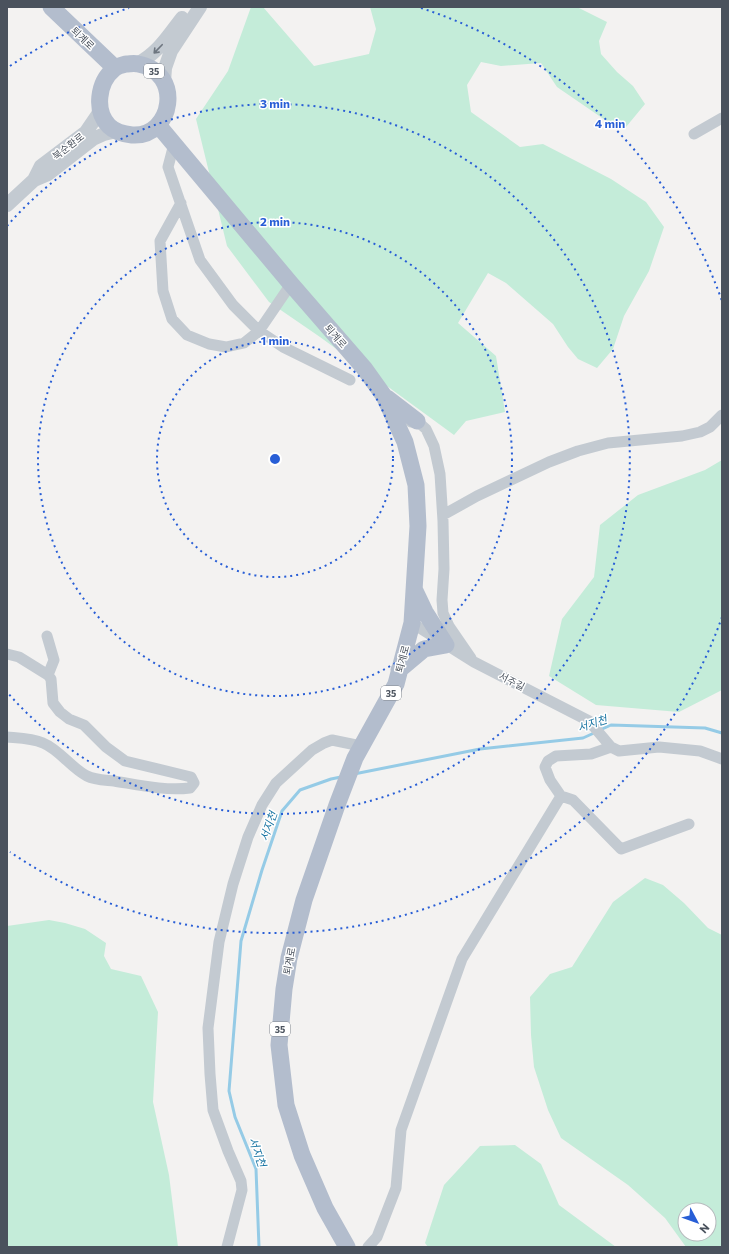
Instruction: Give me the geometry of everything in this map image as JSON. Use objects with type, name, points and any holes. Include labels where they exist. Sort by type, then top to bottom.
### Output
[{"type":"main road","name":"퇴계로","points":[[51,7],[115,68]]},
{"type":"main road","name":"35","points":[[115,68],[126,64],[137,64],[148,67],[157,73],[164,82],[168,93],[168,105],[164,116],[158,125]]},
{"type":"main road","points":[[115,68],[107,77],[101,89],[101,110],[104,120],[112,129],[124,134],[136,135],[148,132],[158,125]]},
{"type":"main road","name":"퇴계로","points":[[158,125],[291,284],[364,368],[384,396],[397,424],[405,442],[416,485],[418,526],[412,623],[400,670],[396,684],[358,752],[337,805],[304,900],[289,958],[284,989],[279,1045],[286,1105],[302,1155],[325,1208],[347,1247]]},
{"type":"main road","points":[[384,396],[417,421]]},
{"type":"main road","points":[[400,670],[424,649],[446,645],[425,612],[414,590]]},
{"type":"street","points":[[137,64],[148,58],[159,48],[191,7]]},
{"type":"street","points":[[164,82],[165,68],[171,51],[200,7]]},
{"type":"street","name":"북순환로","points":[[34,180],[41,166],[86,132],[101,110]]},
{"type":"street","points":[[694,134],[722,118]]},
{"type":"street","name":"북순환로","points":[[7,205],[34,180],[48,174],[93,139],[116,131]]},
{"type":"street","points":[[174,144],[168,167],[200,260],[233,305],[259,332],[283,347],[350,380]]},
{"type":"street","points":[[181,203],[160,241],[163,291],[172,319],[186,335],[208,344],[226,347],[244,343],[259,332],[291,284]]},
{"type":"street","points":[[443,515],[477,496],[549,462],[578,451],[608,443],[682,436],[700,432],[710,427],[722,415]]},
{"type":"street","points":[[397,424],[417,421],[426,429],[434,446],[440,474],[443,515],[443,613],[449,626],[474,662]]},
{"type":"street","name":"서주길","points":[[412,623],[474,662],[589,721],[609,745]]},
{"type":"street","points":[[47,636],[54,660],[48,675]]},
{"type":"street","points":[[7,654],[19,657],[48,675],[51,679],[53,703],[60,712],[69,719],[84,725],[106,747],[125,761],[191,777],[194,783],[190,788],[181,789],[147,786],[88,777],[72,766],[53,749],[43,743],[30,739],[7,737]]},
{"type":"street","points":[[227,1247],[242,1190],[241,1181],[213,1110],[208,1028],[219,942],[233,884],[248,837],[262,805],[276,783],[312,750],[324,743],[332,740],[358,752]]},
{"type":"street","points":[[689,824],[621,849],[573,800],[561,796],[550,780],[545,767],[548,761],[556,756],[591,754],[609,745],[619,751],[659,747],[700,751],[722,759]]},
{"type":"street","points":[[368,1247],[377,1237],[396,1188],[401,1130],[462,959],[561,796]]},
{"type":"green space","points":[[251,7],[263,7],[314,66],[369,54],[376,29],[370,7],[577,7],[607,22],[599,41],[601,54],[617,72],[633,86],[645,104],[626,127],[608,122],[557,87],[541,63],[501,66],[481,62],[467,85],[471,112],[520,147],[543,144],[611,179],[646,202],[664,227],[649,271],[624,316],[613,349],[597,368],[578,359],[553,324],[506,283],[488,273],[458,323],[496,356],[505,412],[466,421],[454,435],[320,337],[269,302],[227,246],[196,119],[228,71]]},
{"type":"green space","points":[[722,460],[722,690],[679,712],[596,705],[549,676],[562,619],[594,577],[600,525],[638,495],[705,470]]},
{"type":"green space","points":[[645,878],[663,885],[684,903],[708,928],[722,935],[722,1247],[686,1247],[682,1242],[717,1242],[717,1202],[677,1202],[677,1235],[665,1218],[628,1185],[561,1138],[548,1110],[534,1067],[530,997],[550,974],[572,967],[613,902]]},
{"type":"green space","points":[[49,920],[85,929],[106,943],[104,956],[111,969],[141,976],[158,1012],[153,1102],[169,1175],[178,1247],[7,1247],[7,926]]},
{"type":"green space","points":[[515,1145],[541,1164],[559,1205],[616,1247],[428,1247],[425,1243],[444,1185],[480,1146]]},
{"type":"waterway","name":"서지천","points":[[600,730],[611,725],[705,728],[722,733]]},
{"type":"waterway","name":"서지천","points":[[354,774],[480,749],[583,738],[594,733]]},
{"type":"waterway","name":"서지천","points":[[259,1247],[256,1169],[235,1117],[229,1091],[241,941],[262,870],[282,811],[300,790],[341,777]]}]
